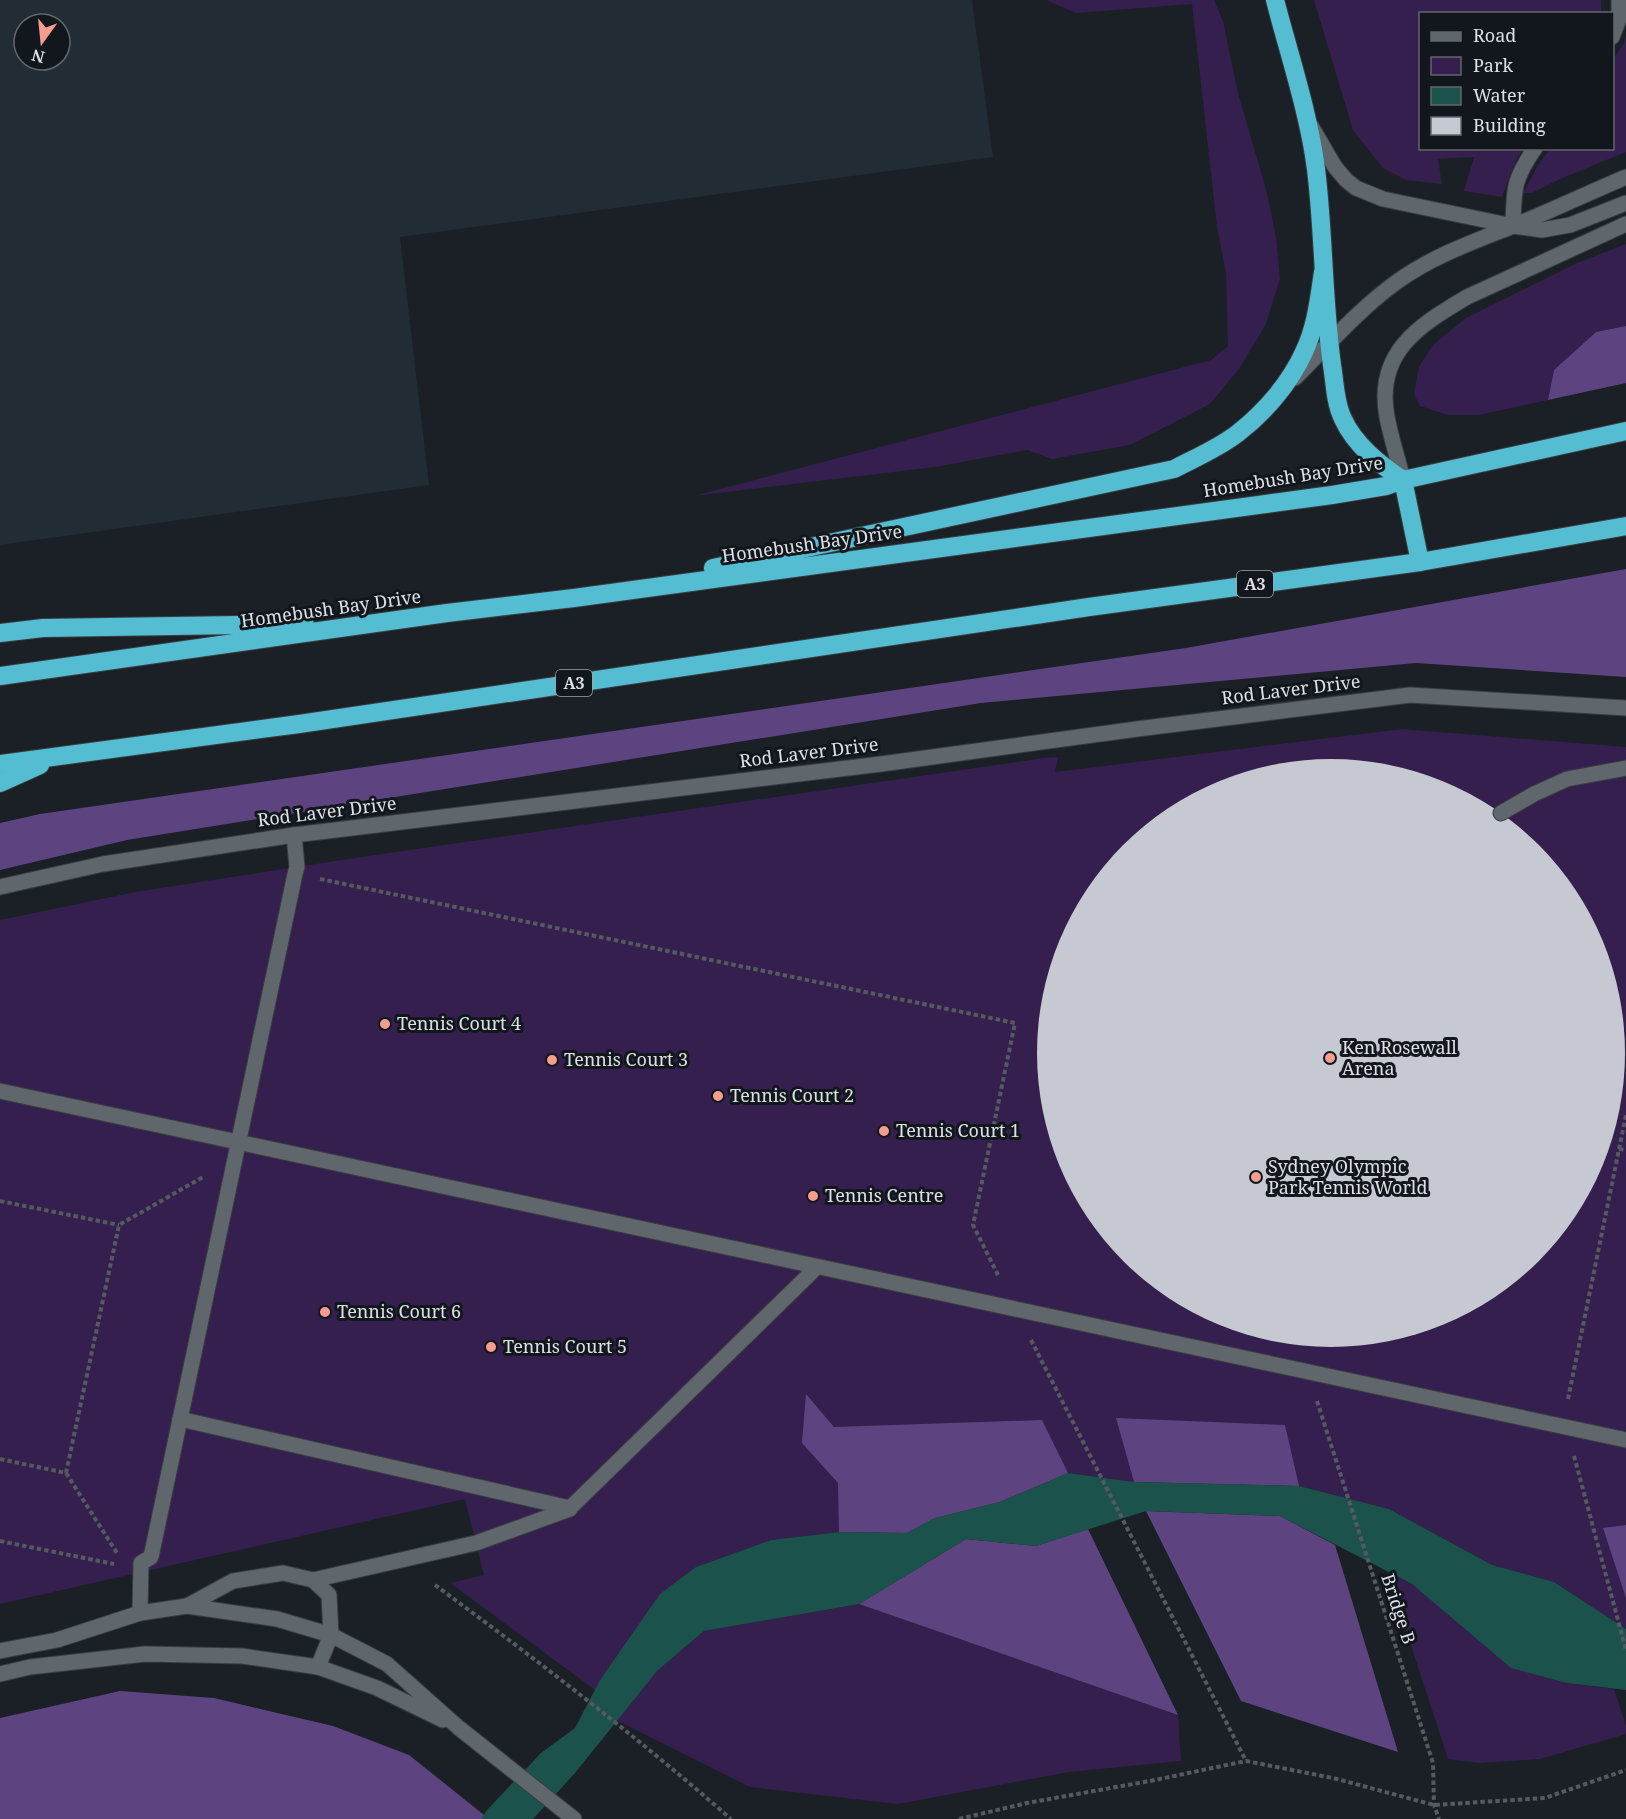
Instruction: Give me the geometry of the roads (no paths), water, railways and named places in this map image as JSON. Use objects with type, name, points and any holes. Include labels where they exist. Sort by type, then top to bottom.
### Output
[{"type":"highway","points":[[1275,0],[1306,118],[1316,166],[1329,344],[1342,417],[1349,431],[1372,456],[1403,480],[1420,562]]},
{"type":"highway","points":[[574,598],[1174,469],[1238,434],[1275,398],[1304,352],[1319,303],[1323,272]]},
{"type":"highway","points":[[1511,457],[1626,420]]},
{"type":"highway","name":"Homebush Bay Drive","points":[[0,676],[1321,496],[1386,486],[1403,480],[1626,430]]},
{"type":"highway","name":"A3","points":[[0,764],[299,724],[1077,609],[1420,562],[1626,526]]},
{"type":"highway","points":[[0,633],[43,628],[384,623]]},
{"type":"highway","points":[[0,783],[58,757]]},
{"type":"street","points":[[1614,32],[1619,19],[1619,0]]},
{"type":"street","points":[[1306,118],[1335,167],[1346,180],[1356,188],[1383,199],[1542,230],[1570,225],[1626,202]]},
{"type":"street","points":[[1513,226],[1518,176],[1534,150]]},
{"type":"street","points":[[1275,398],[1369,305],[1397,281],[1443,255],[1476,240],[1626,177]]},
{"type":"street","points":[[1403,480],[1387,418],[1384,394],[1390,364],[1410,335],[1467,297],[1626,224]]},
{"type":"street","name":"Rod Laver Drive","points":[[0,887],[103,864],[294,835],[880,764],[1410,695],[1626,708]]},
{"type":"street","points":[[1500,813],[1567,779],[1626,768]]},
{"type":"street","points":[[140,1613],[141,1563],[151,1557],[297,867],[294,835]]},
{"type":"street","points":[[0,1091],[237,1150],[817,1267],[1626,1440]]},
{"type":"street","points":[[187,1606],[233,1581],[283,1573],[313,1580],[476,1543],[570,1508],[817,1267]]},
{"type":"street","points":[[180,1419],[570,1508]]},
{"type":"street","points":[[313,1580],[329,1595],[331,1635],[318,1667]]},
{"type":"street","points":[[0,1651],[57,1640],[140,1613],[187,1606],[277,1619],[331,1635],[387,1664],[459,1728],[574,1819]]},
{"type":"street","points":[[0,1674],[30,1667],[145,1654],[242,1656],[318,1667],[377,1688],[459,1728]]},
{"type":"water","points":[[1068,1473],[1134,1482],[1299,1486],[1389,1509],[1492,1565],[1554,1582],[1626,1629],[1626,1690],[1567,1683],[1511,1668],[1412,1584],[1280,1516],[1146,1511],[1036,1546],[966,1539],[859,1604],[704,1631],[657,1671],[575,1773],[533,1819],[481,1819],[541,1753],[575,1728],[600,1680],[660,1594],[696,1567],[771,1540],[839,1532],[907,1533],[935,1518],[1000,1502]]},
{"type":"place","name":"Tennis Court 4","points":[[385,1024]]},
{"type":"place","name":"Ken Rosewall Arena","points":[[1330,1058]]},
{"type":"place","name":"Tennis Court 3","points":[[552,1060]]},
{"type":"place","name":"Tennis Court 2","points":[[718,1096]]},
{"type":"place","name":"Tennis Court 1","points":[[884,1131]]},
{"type":"place","name":"Sydney Olympic Park Tennis World","points":[[1256,1177]]},
{"type":"place","name":"Tennis Centre","points":[[813,1196]]},
{"type":"place","name":"Tennis Court 6","points":[[325,1312]]},
{"type":"place","name":"Tennis Court 5","points":[[491,1347]]}]
